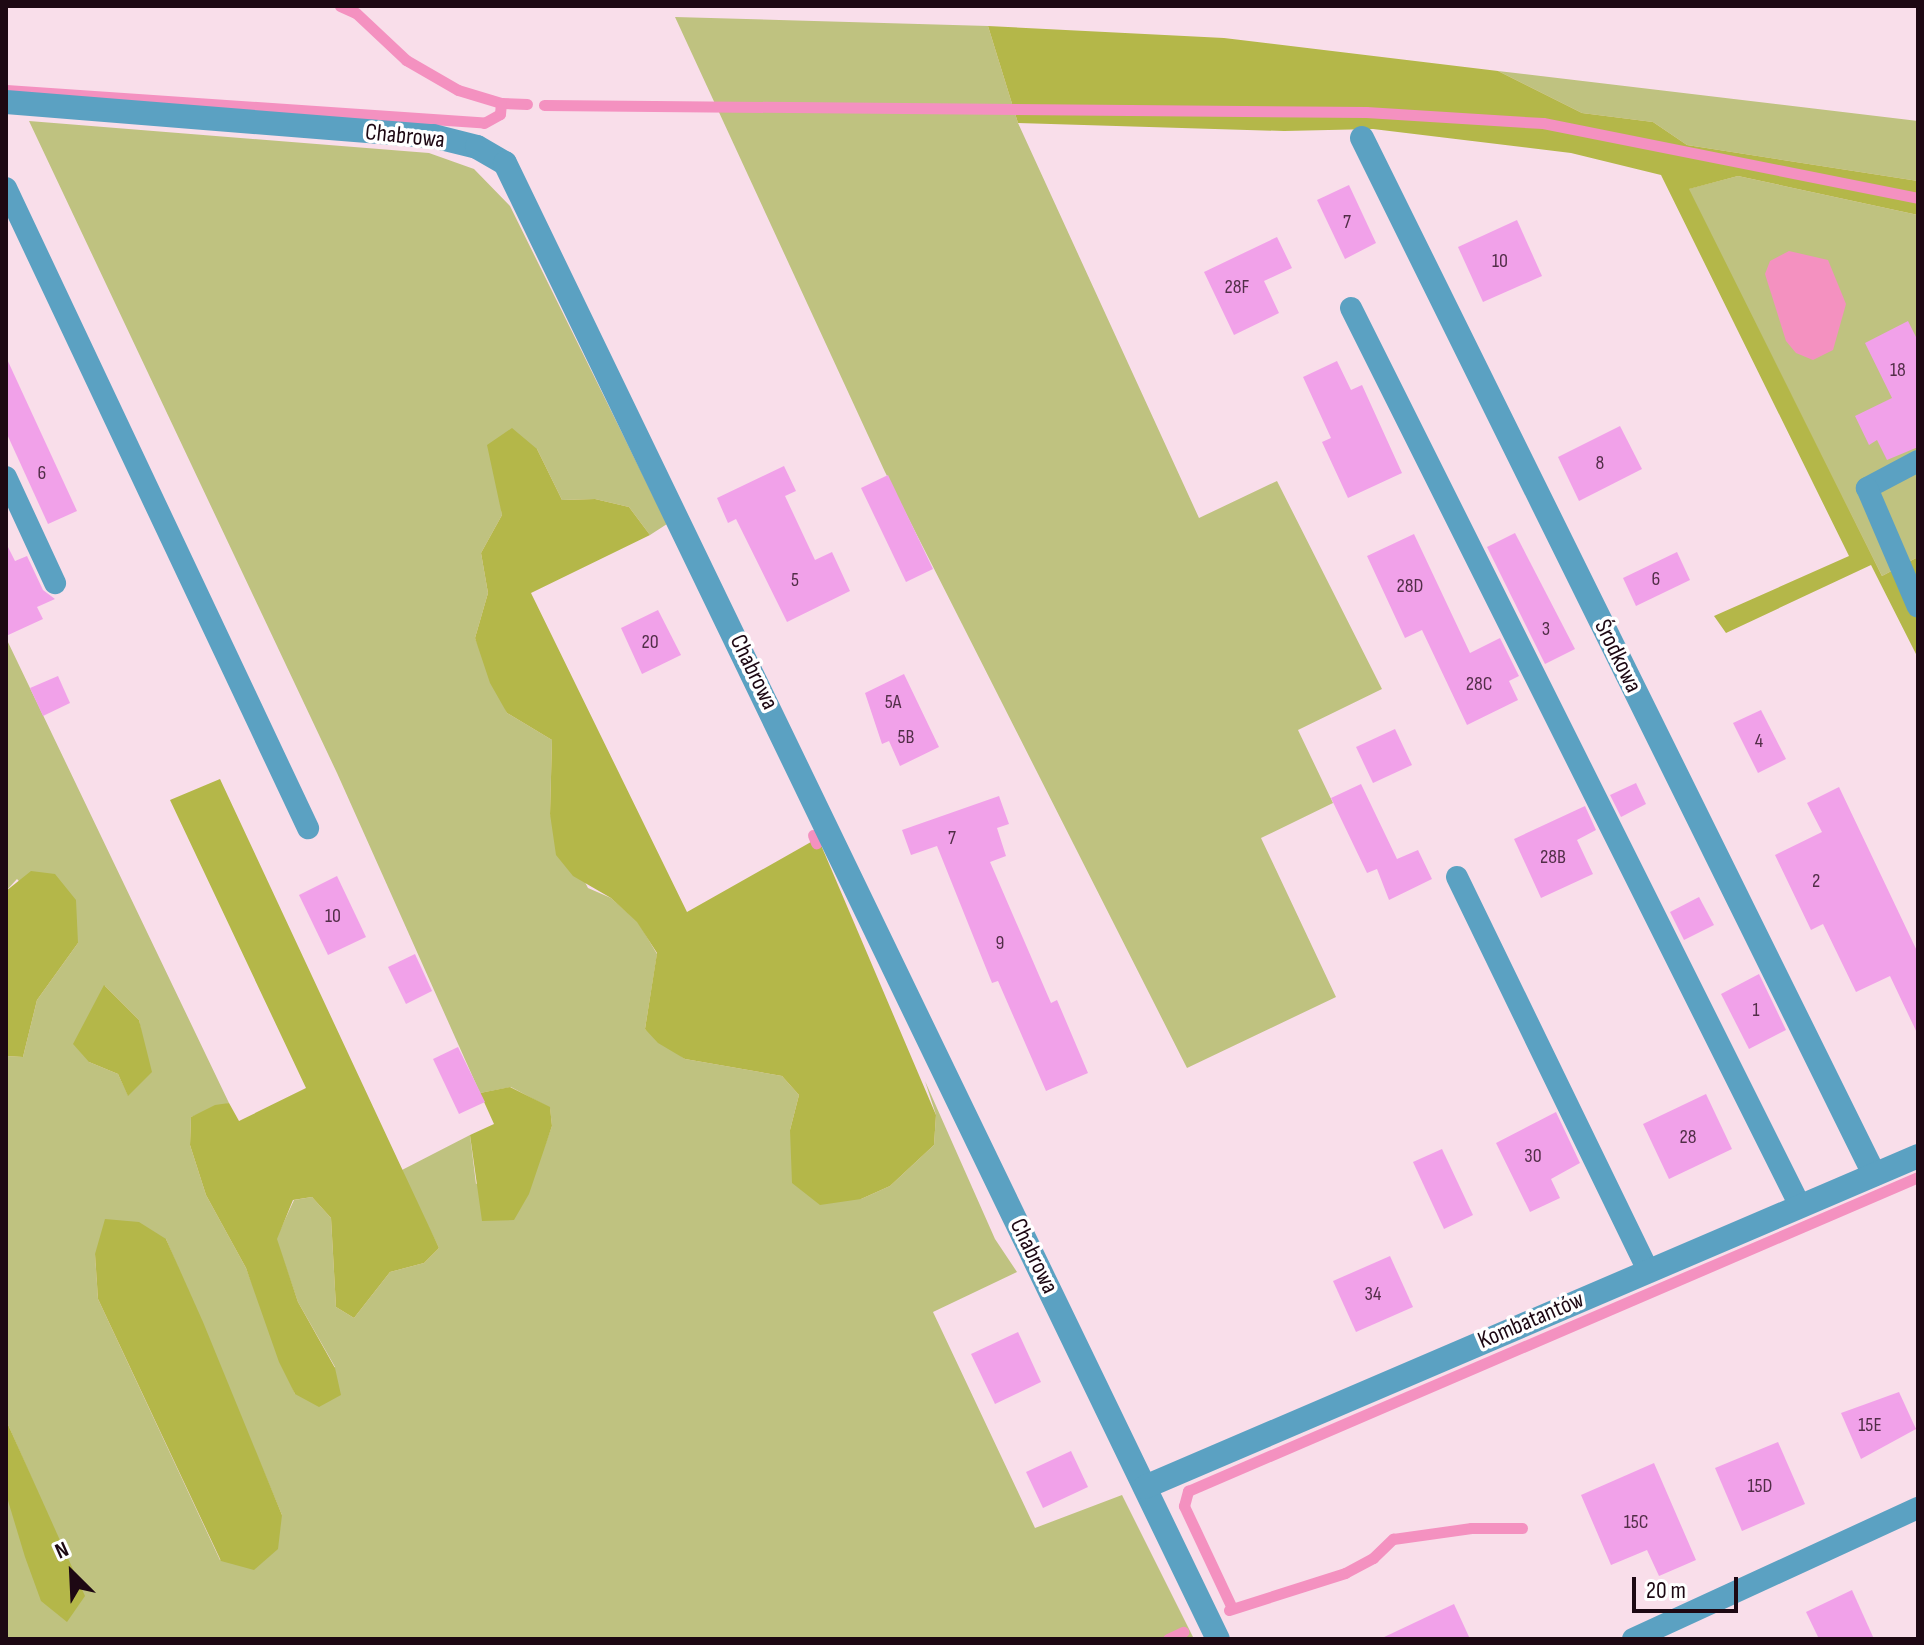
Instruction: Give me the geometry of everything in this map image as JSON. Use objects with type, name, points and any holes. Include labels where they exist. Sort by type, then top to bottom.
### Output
[{"type":"street","name":"Chabrowa","points":[[6,102],[433,136],[477,147],[505,163],[1218,1639]]},
{"type":"street","name":"Środkowa","points":[[1362,138],[1874,1174]]},
{"type":"street","name":"Kombatantów","points":[[1145,1487],[1918,1156]]},
{"type":"lane","points":[[6,188],[308,828]]},
{"type":"lane","points":[[1351,308],[1800,1206]]},
{"type":"lane","points":[[1918,461],[1867,488],[1918,607]]},
{"type":"lane","points":[[6,477],[55,583]]},
{"type":"lane","points":[[1457,877],[1648,1270]]},
{"type":"lane","points":[[1633,1639],[1918,1508]]},
{"type":"green space","points":[[675,17],[988,26],[1018,123],[1199,518],[1277,481],[1382,689],[1298,730],[1333,803],[1261,838],[1336,997],[1187,1068],[885,472]]},
{"type":"green space","points":[[1498,71],[1918,121],[1918,181],[1687,145],[1653,122],[1582,113]]},
{"type":"green space","points":[[29,121],[429,153],[474,169],[510,206],[667,524],[650,535],[629,507],[595,499],[562,500],[537,449],[498,485],[502,515],[481,553],[488,593],[475,638],[507,713],[552,740],[550,814],[588,888],[611,898],[638,922],[657,954],[645,1029],[685,1059],[782,1076],[799,1095],[790,1130],[861,1199],[890,1186],[934,1145],[936,1115],[925,1081],[995,1239],[1017,1272],[933,1312],[1035,1528],[1122,1495],[1194,1639],[6,1639],[6,1494],[62,1548],[6,1420],[6,1056],[23,1057],[37,1000],[78,943],[17,879],[6,891],[6,638],[229,1103],[191,1117],[190,1145],[206,1195],[246,1268],[295,1394],[335,1367],[298,1302],[276,1239],[294,1200],[312,1197],[331,1218],[336,1307],[354,1318],[390,1272],[424,1263],[439,1248],[400,1171],[470,1135],[476,1184],[542,1153],[552,1126],[550,1108],[511,1087],[480,1093],[337,773]],"holes":[[[105,986],[139,1020],[143,1042],[128,1095],[118,1074],[89,1062]],[[166,1239],[282,1515],[220,1560],[98,1299],[95,1254]]]},
{"type":"green space","points":[[1738,176],[1918,215],[1918,557],[1882,576],[1688,189]]},
{"type":"shaded area","points":[[988,26],[1224,38],[1498,71],[1582,113],[1653,122],[1687,145],[1918,181],[1918,215],[1738,176],[1689,189],[1882,576],[1918,557],[1918,658],[1871,565],[1726,633],[1714,616],[1849,556],[1661,175],[1571,153],[1373,129],[1284,131],[1018,123]]},
{"type":"shaded area","points":[[1789,251],[1828,260],[1846,304],[1833,350],[1813,360],[1796,353],[1786,341],[1765,274],[1770,261]]},
{"type":"shaded area","points":[[512,428],[537,449],[562,500],[595,499],[629,507],[650,535],[531,593],[687,912],[818,838],[936,1115],[934,1145],[890,1186],[861,1199],[820,1205],[792,1183],[790,1130],[799,1095],[782,1076],[685,1059],[658,1043],[645,1029],[657,953],[637,922],[611,898],[573,876],[556,855],[550,814],[552,740],[507,713],[490,683],[475,638],[488,593],[481,553],[502,515],[487,445]]},
{"type":"shaded area","points":[[220,779],[439,1248],[424,1263],[390,1272],[354,1318],[336,1307],[331,1218],[312,1197],[293,1200],[277,1239],[298,1302],[335,1368],[341,1395],[319,1407],[295,1394],[279,1362],[246,1268],[206,1195],[190,1145],[191,1117],[215,1105],[229,1103],[239,1121],[306,1088],[170,800]]},
{"type":"shaded area","points":[[31,871],[55,874],[76,900],[78,943],[37,1000],[23,1057],[6,1056],[6,891]]},
{"type":"shaded area","points":[[104,985],[139,1020],[152,1072],[128,1096],[118,1074],[89,1062],[73,1044]]},
{"type":"shaded area","points":[[510,1087],[550,1107],[552,1126],[529,1194],[514,1220],[482,1221],[470,1135],[494,1124],[480,1093]]},
{"type":"shaded area","points":[[105,1219],[139,1222],[166,1239],[203,1322],[282,1515],[278,1549],[254,1570],[221,1561],[98,1299],[95,1254]]},
{"type":"shaded area","points":[[6,1420],[85,1596],[67,1622],[41,1601],[25,1557],[6,1494]]},
{"type":"building","points":[[1349,185],[1376,243],[1345,259],[1317,200]]},
{"type":"building","points":[[1517,220],[1542,276],[1483,302],[1458,247]]},
{"type":"building","points":[[1277,237],[1292,268],[1264,281],[1279,313],[1234,335],[1204,272]]},
{"type":"building","points":[[1908,321],[1918,341],[1918,447],[1887,460],[1877,440],[1869,445],[1855,416],[1892,398],[1865,343]]},
{"type":"building","points":[[6,357],[77,511],[48,524],[6,432]]},
{"type":"building","points":[[1337,361],[1351,390],[1362,385],[1402,473],[1348,498],[1322,442],[1331,438],[1303,377]]},
{"type":"building","points":[[1620,426],[1642,469],[1579,501],[1558,457]]},
{"type":"building","points":[[784,466],[796,491],[785,496],[815,560],[832,552],[850,591],[787,622],[736,519],[728,523],[717,498]]},
{"type":"building","points":[[888,475],[933,569],[906,582],[861,488]]},
{"type":"building","points":[[1515,533],[1575,649],[1545,664],[1487,547]]},
{"type":"building","points":[[1414,534],[1470,653],[1500,638],[1519,676],[1509,681],[1518,700],[1467,725],[1422,630],[1405,638],[1367,556]]},
{"type":"building","points":[[6,543],[15,561],[27,556],[43,590],[55,599],[37,607],[43,619],[6,636]]},
{"type":"building","points":[[1677,552],[1690,580],[1636,606],[1623,578]]},
{"type":"building","points":[[658,610],[681,655],[642,674],[621,628]]},
{"type":"building","points":[[904,674],[939,747],[900,766],[889,741],[882,744],[865,693]]},
{"type":"building","points":[[58,676],[70,703],[43,716],[30,688]]},
{"type":"building","points":[[1761,710],[1786,759],[1758,773],[1733,723]]},
{"type":"building","points":[[1395,729],[1412,765],[1373,783],[1356,747]]},
{"type":"building","points":[[1636,783],[1646,804],[1621,817],[1610,795]]},
{"type":"building","points":[[1361,784],[1397,859],[1418,850],[1432,879],[1389,900],[1377,869],[1367,873],[1331,798]]},
{"type":"building","points":[[1839,787],[1918,953],[1918,1035],[1890,976],[1856,992],[1823,924],[1811,930],[1775,855],[1822,832],[1807,803]]},
{"type":"building","points":[[999,796],[1009,824],[997,828],[1006,856],[990,862],[1051,1003],[1057,1000],[1088,1073],[1046,1091],[998,981],[992,983],[937,846],[911,855],[902,830]]},
{"type":"building","points":[[1585,806],[1596,830],[1577,840],[1593,874],[1541,898],[1514,839]]},
{"type":"building","points":[[337,876],[366,937],[328,955],[299,895]]},
{"type":"building","points":[[1699,897],[1714,925],[1684,940],[1670,912]]},
{"type":"building","points":[[415,954],[432,991],[406,1004],[388,967]]},
{"type":"building","points":[[1759,974],[1786,1030],[1749,1049],[1721,994]]},
{"type":"building","points":[[458,1047],[485,1102],[459,1114],[433,1059]]},
{"type":"building","points":[[1706,1094],[1732,1149],[1669,1179],[1643,1124]]},
{"type":"building","points":[[1556,1112],[1580,1163],[1551,1179],[1560,1198],[1530,1212],[1496,1143]]},
{"type":"building","points":[[1442,1149],[1473,1215],[1444,1229],[1413,1162]]},
{"type":"building","points":[[1390,1256],[1413,1307],[1356,1332],[1333,1281]]},
{"type":"building","points":[[1018,1332],[1041,1382],[995,1404],[971,1354]]},
{"type":"building","points":[[1899,1392],[1916,1429],[1861,1459],[1841,1413]]},
{"type":"building","points":[[1778,1442],[1805,1504],[1742,1531],[1715,1468]]},
{"type":"building","points":[[1071,1451],[1088,1487],[1043,1508],[1026,1472]]},
{"type":"building","points":[[1654,1463],[1696,1560],[1659,1576],[1647,1550],[1611,1565],[1581,1495]]},
{"type":"building","points":[[1852,1590],[1874,1639],[1819,1639],[1806,1612]]},
{"type":"building","points":[[1454,1604],[1470,1639],[1380,1639]]},
{"type":"waterway","points":[[340,6],[356,13],[406,60],[458,90],[501,103],[527,104]]},
{"type":"waterway","points":[[6,90],[484,123],[500,114],[501,103]]},
{"type":"waterway","points":[[544,105],[1366,112],[1543,123],[1918,198]]},
{"type":"waterway","points":[[813,835],[816,843]]},
{"type":"waterway","points":[[1232,1608],[1184,1506],[1188,1491],[1918,1177]]},
{"type":"waterway","points":[[1229,1610],[1345,1573],[1373,1558],[1393,1539],[1471,1528],[1522,1528]]},
{"type":"waterway","points":[[1168,1639],[1183,1632]]}]
